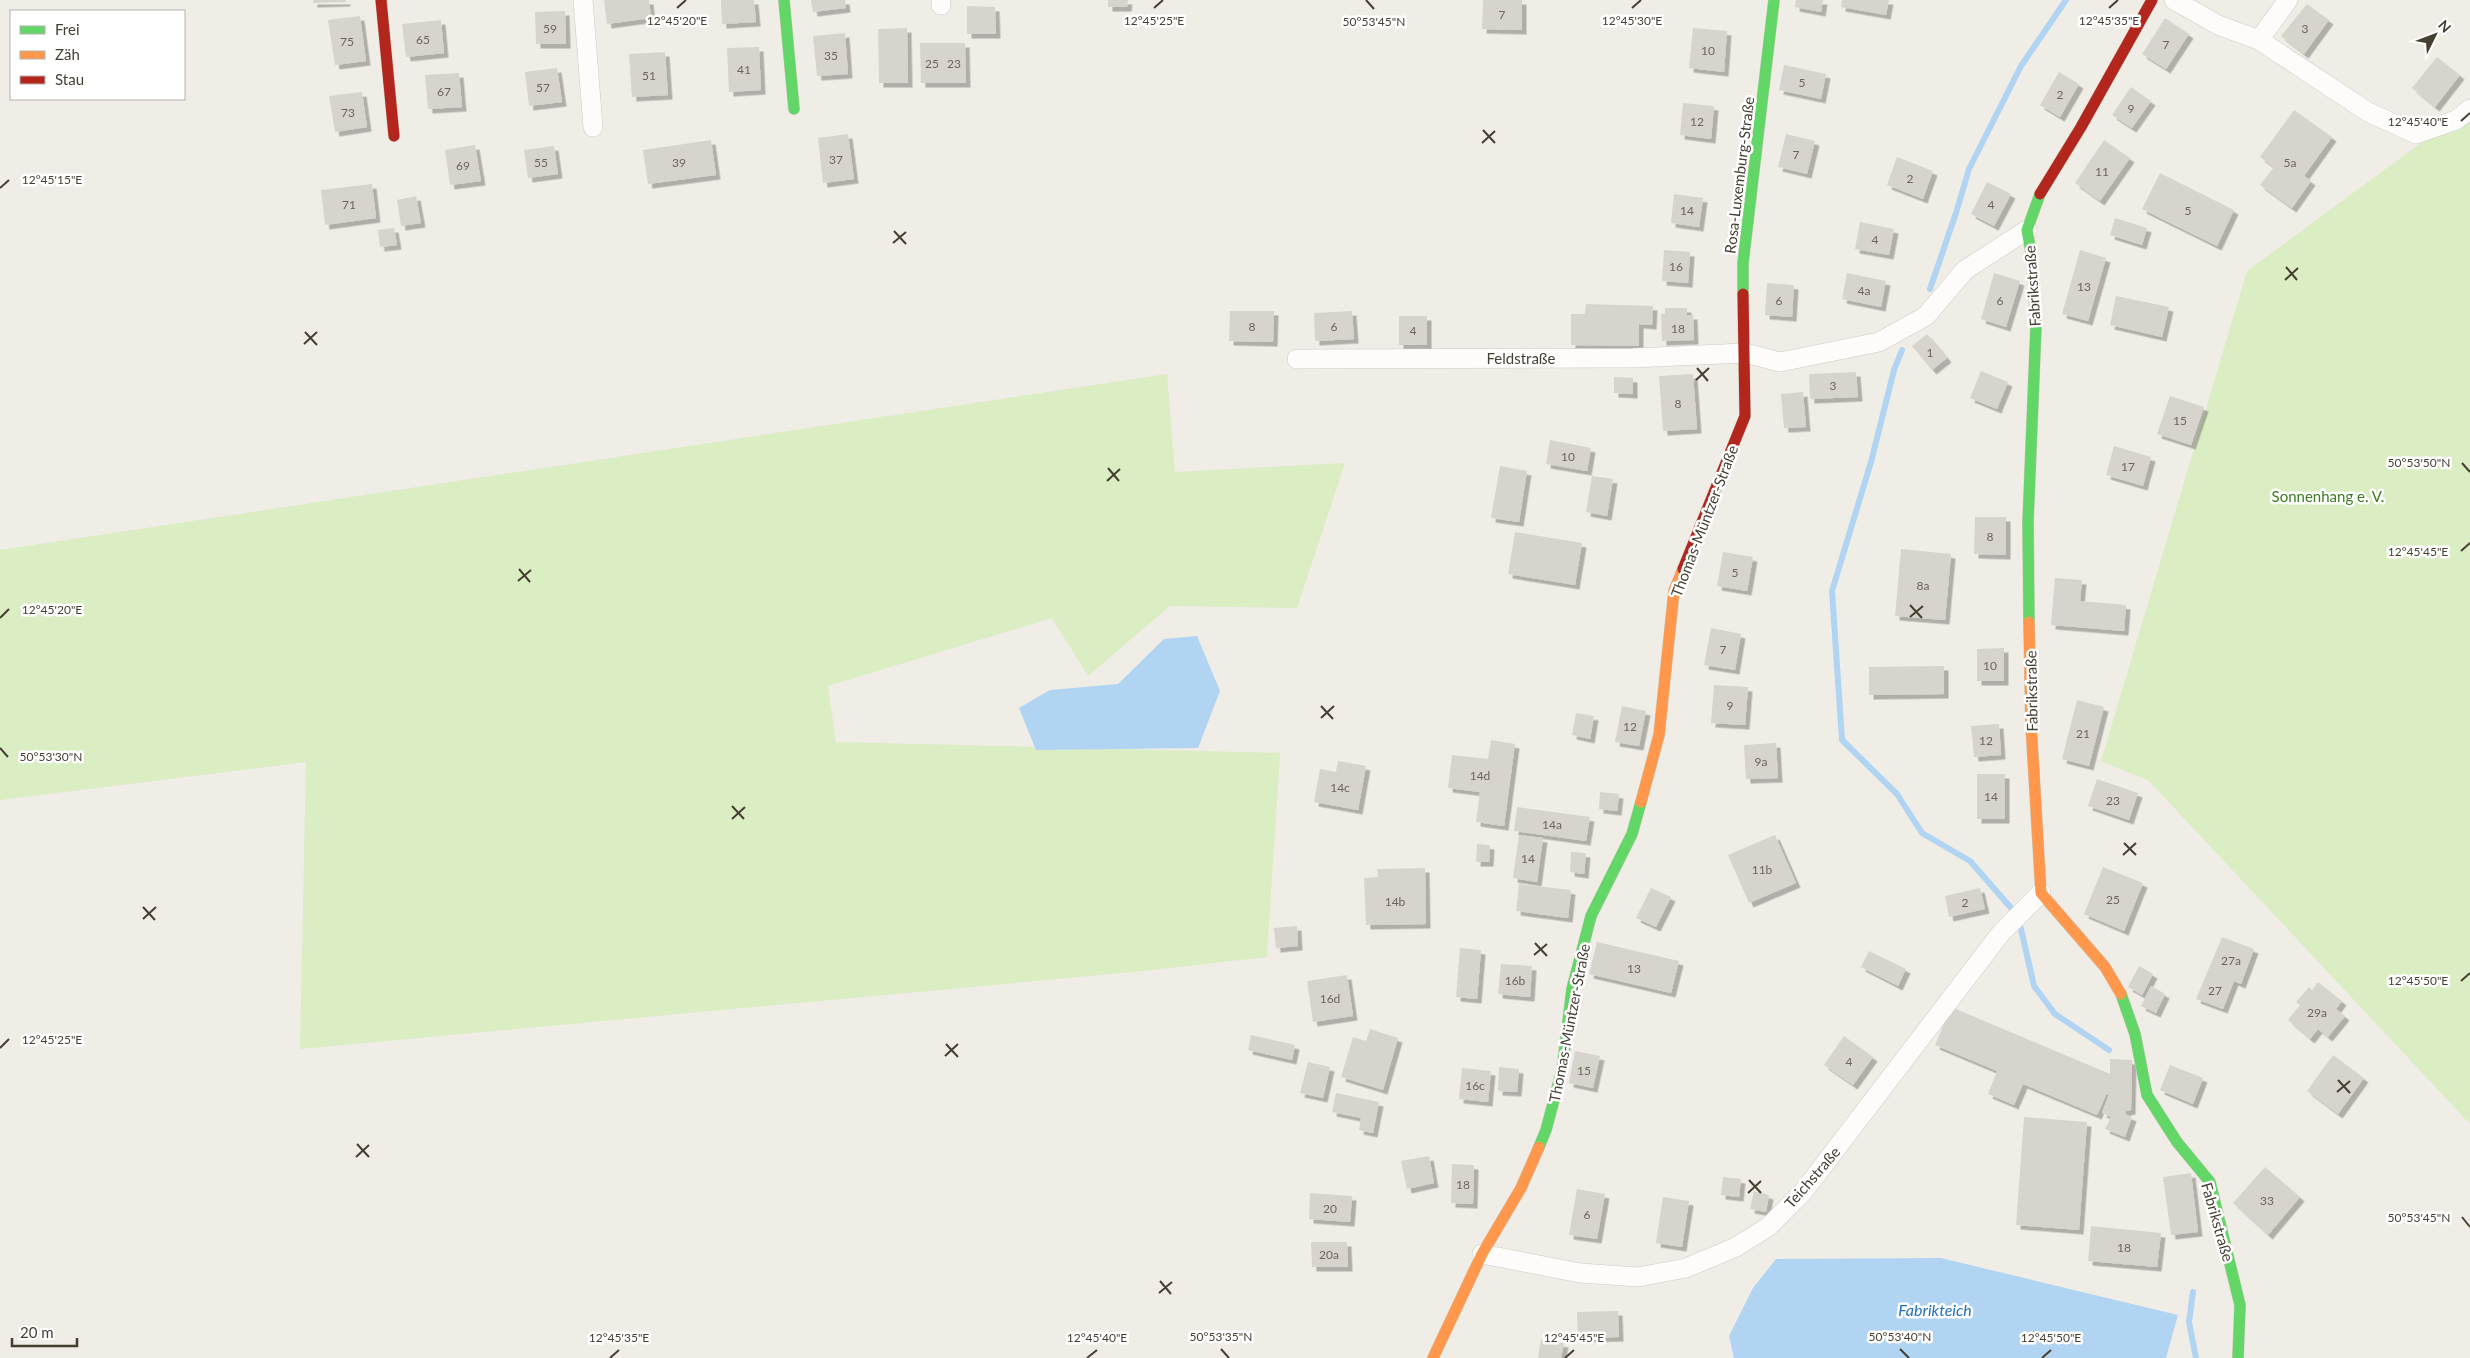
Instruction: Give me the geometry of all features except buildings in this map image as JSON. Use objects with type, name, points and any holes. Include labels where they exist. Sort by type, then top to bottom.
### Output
[{"type":"street","points":[[381,0],[394,136]]},
{"type":"street","points":[[583,0],[593,127]]},
{"type":"street","points":[[784,0],[794,109]]},
{"type":"street","name":"Rosa-Luxemburg-Straße","points":[[1745,353],[1743,263],[1774,0]]},
{"type":"street","name":"Fabrikstraße","points":[[2152,0],[2081,126],[2042,187],[2027,230],[2032,258],[2036,326],[2028,522],[2030,724],[2041,894],[2106,967],[2120,992],[2125,1011],[2135,1034],[2147,1095],[2177,1142],[2210,1182],[2240,1305],[2238,1358]]},
{"type":"street","points":[[2174,0],[2218,24],[2259,40],[2368,112],[2416,134],[2456,120],[2470,109]]},
{"type":"street","points":[[2259,40],[2288,0]]},
{"type":"street","points":[[1745,353],[1780,362],[1879,342],[1926,316],[1965,270],[2027,230]]},
{"type":"street","name":"Feldstraße","points":[[1297,359],[1632,358],[1745,353]]},
{"type":"street","name":"Thomas-Müntzer-Straße","points":[[1432,1358],[1482,1254],[1521,1188],[1546,1130],[1562,1070],[1572,990],[1591,916],[1632,834],[1659,735],[1674,591],[1745,416],[1745,353]]},
{"type":"street","name":"Teichstraße","points":[[1482,1254],[1580,1274],[1638,1277],[1686,1268],[1736,1247],[1768,1227],[1803,1192],[2001,933],[2041,894]]},
{"type":"green space","name":"Sonnenhang e. V.","points":[[2470,107],[2470,1124],[2149,781],[2101,761],[2247,271]]},
{"type":"green space","points":[[1167,374],[1175,472],[1345,463],[1297,608],[1170,606],[1088,676],[1052,618],[828,686],[836,742],[1280,753],[1267,957],[1133,972],[300,1049],[306,762],[0,800],[0,550]]},
{"type":"water","points":[[1197,636],[1220,691],[1198,748],[1036,750],[1019,708],[1050,690],[1118,684],[1164,639]]},
{"type":"water","name":"Fabrikteich","points":[[1941,1258],[2178,1315],[2166,1358],[1734,1358],[1729,1336],[1753,1288],[1776,1259]]},
{"type":"waterway","points":[[1930,289],[1969,169],[2021,66],[2066,0]]},
{"type":"waterway","points":[[1902,350],[1894,370],[1871,462],[1832,591],[1842,740],[1897,794],[1922,833],[1970,861],[2012,909],[2021,929],[2034,986],[2055,1014],[2109,1050]]},
{"type":"waterway","points":[[2193,1292],[2189,1322],[2196,1358]]},
{"type":"traffic: fast","points":[[784,0],[794,109]]},
{"type":"traffic: fast","points":[[1743,294],[1743,263],[1774,0]]},
{"type":"traffic: fast","points":[[2029,622],[2028,522],[2036,326],[2032,258],[2027,230],[2040,194]]},
{"type":"traffic: fast","points":[[1539,1147],[1546,1130],[1562,1070],[1572,989],[1591,916],[1632,834],[1641,802]]},
{"type":"traffic: fast","points":[[2121,994],[2135,1034],[2147,1095],[2177,1142],[2210,1182],[2240,1305],[2238,1358]]},
{"type":"traffic: slow","points":[[1641,802],[1659,735],[1674,591],[1683,569]]},
{"type":"traffic: slow","points":[[2029,622],[2031,724],[2041,893],[2105,967],[2121,994]]},
{"type":"traffic: slow","points":[[1433,1358],[1482,1254],[1521,1188],[1539,1147]]},
{"type":"traffic: jam","points":[[381,0],[394,136]]},
{"type":"traffic: jam","points":[[2040,194],[2081,127],[2152,0]]},
{"type":"traffic: jam","points":[[1683,569],[1745,416],[1743,294]]}]
